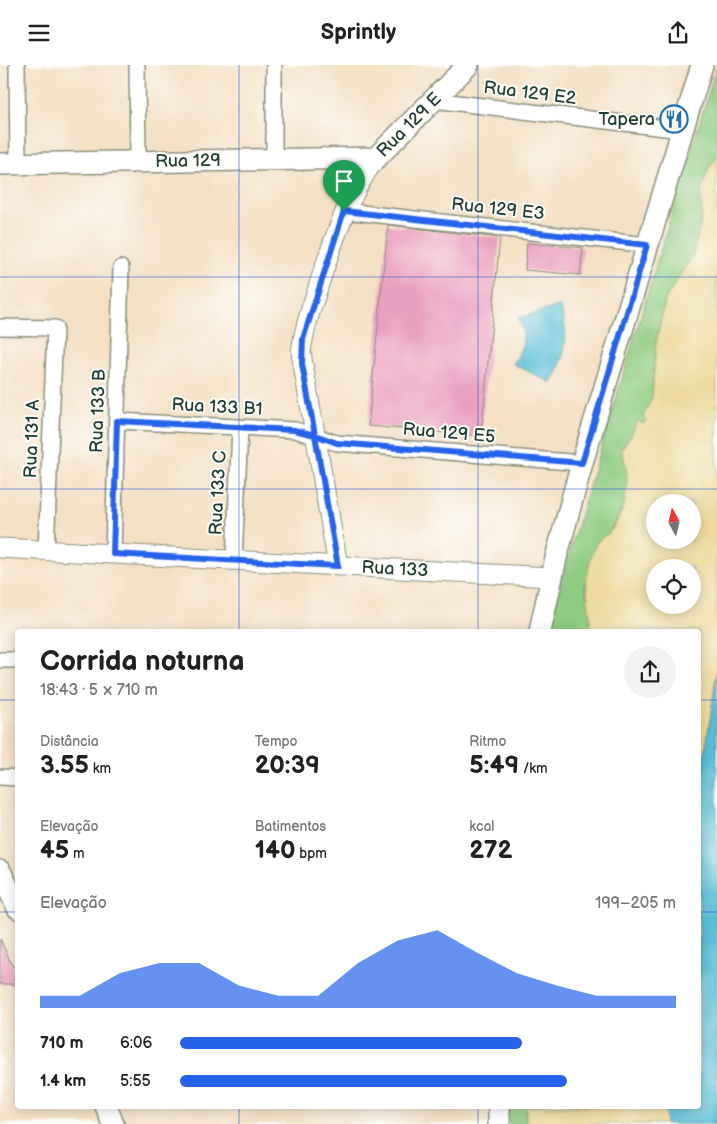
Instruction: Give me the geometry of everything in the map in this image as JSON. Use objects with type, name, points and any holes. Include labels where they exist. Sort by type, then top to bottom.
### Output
[{"type":"main road","name":"Rua 129 E","points":[[376,158],[468,65]]},
{"type":"main road","points":[[540,629],[551,577],[582,463],[702,65]]},
{"type":"main road","name":"Rua 129","points":[[9,164],[376,158]]},
{"type":"main road","points":[[0,871],[11,895]]},
{"type":"main road","points":[[107,1109],[113,1124]]},
{"type":"main road","points":[[499,1109],[499,1124]]},
{"type":"street","points":[[9,164],[16,65]]},
{"type":"street","points":[[137,65],[138,162]]},
{"type":"street","points":[[274,65],[274,159]]},
{"type":"street","name":"Rua 129 E2","points":[[433,100],[681,130]]},
{"type":"street","name":"Rua 129 E","points":[[338,566],[302,364],[303,339],[344,211],[360,181],[376,158]]},
{"type":"street","name":"Rua 129 E3","points":[[344,211],[647,245]]},
{"type":"street","name":"Rua 133 B","points":[[113,554],[121,268]]},
{"type":"street","name":"Rua 131 A","points":[[0,327],[55,328],[46,551]]},
{"type":"street","name":"Rua 133 B1","points":[[117,421],[294,430],[315,435]]},
{"type":"street","name":"Rua 133 C","points":[[234,561],[240,428]]},
{"type":"street","name":"Rua 129 E5","points":[[315,435],[337,443],[582,463]]},
{"type":"street","name":"Rua 133","points":[[0,548],[551,577]]},
{"type":"street","points":[[0,660],[15,660]]},
{"type":"street","points":[[0,777],[15,777]]},
{"type":"green space","points":[[717,65],[717,155],[708,170],[701,192],[702,217],[693,255],[666,298],[656,342],[652,398],[643,417],[646,420],[643,424],[637,421],[631,436],[621,449],[627,473],[627,498],[610,532],[599,540],[585,587],[590,610],[590,629],[550,629],[562,576]]},
{"type":"green space","points":[[507,1109],[526,1109],[526,1124],[508,1124]]},
{"type":"sand","points":[[717,155],[717,671],[701,781],[701,629],[590,629],[586,586],[595,546],[600,539],[610,532],[621,513],[627,481],[621,449],[631,436],[637,421],[643,424],[646,420],[643,417],[652,398],[656,342],[666,298],[693,255],[702,217],[701,192],[708,170]]},
{"type":"sand","points":[[526,1109],[665,1109],[666,1124],[526,1124]]},
{"type":"water","points":[[560,306],[565,326],[565,345],[561,364],[552,383],[513,364],[523,342],[521,324],[518,318]]},
{"type":"water","points":[[717,671],[717,1124],[666,1124],[665,1109],[701,1109],[701,781]]},
{"type":"building","points":[[388,225],[500,238],[481,436],[368,426]]},
{"type":"building","points":[[527,243],[583,248],[580,275],[525,270]]},
{"type":"building","points":[[0,939],[13,967],[15,967],[15,984],[0,984]]},
{"type":"place","name":"Tapera","points":[[674,119]]},
{"type":"route","points":[[344,211],[306,326],[301,353],[315,435],[294,430],[117,421],[113,554],[338,566],[315,435],[337,443],[582,463],[647,245],[344,211]]}]
